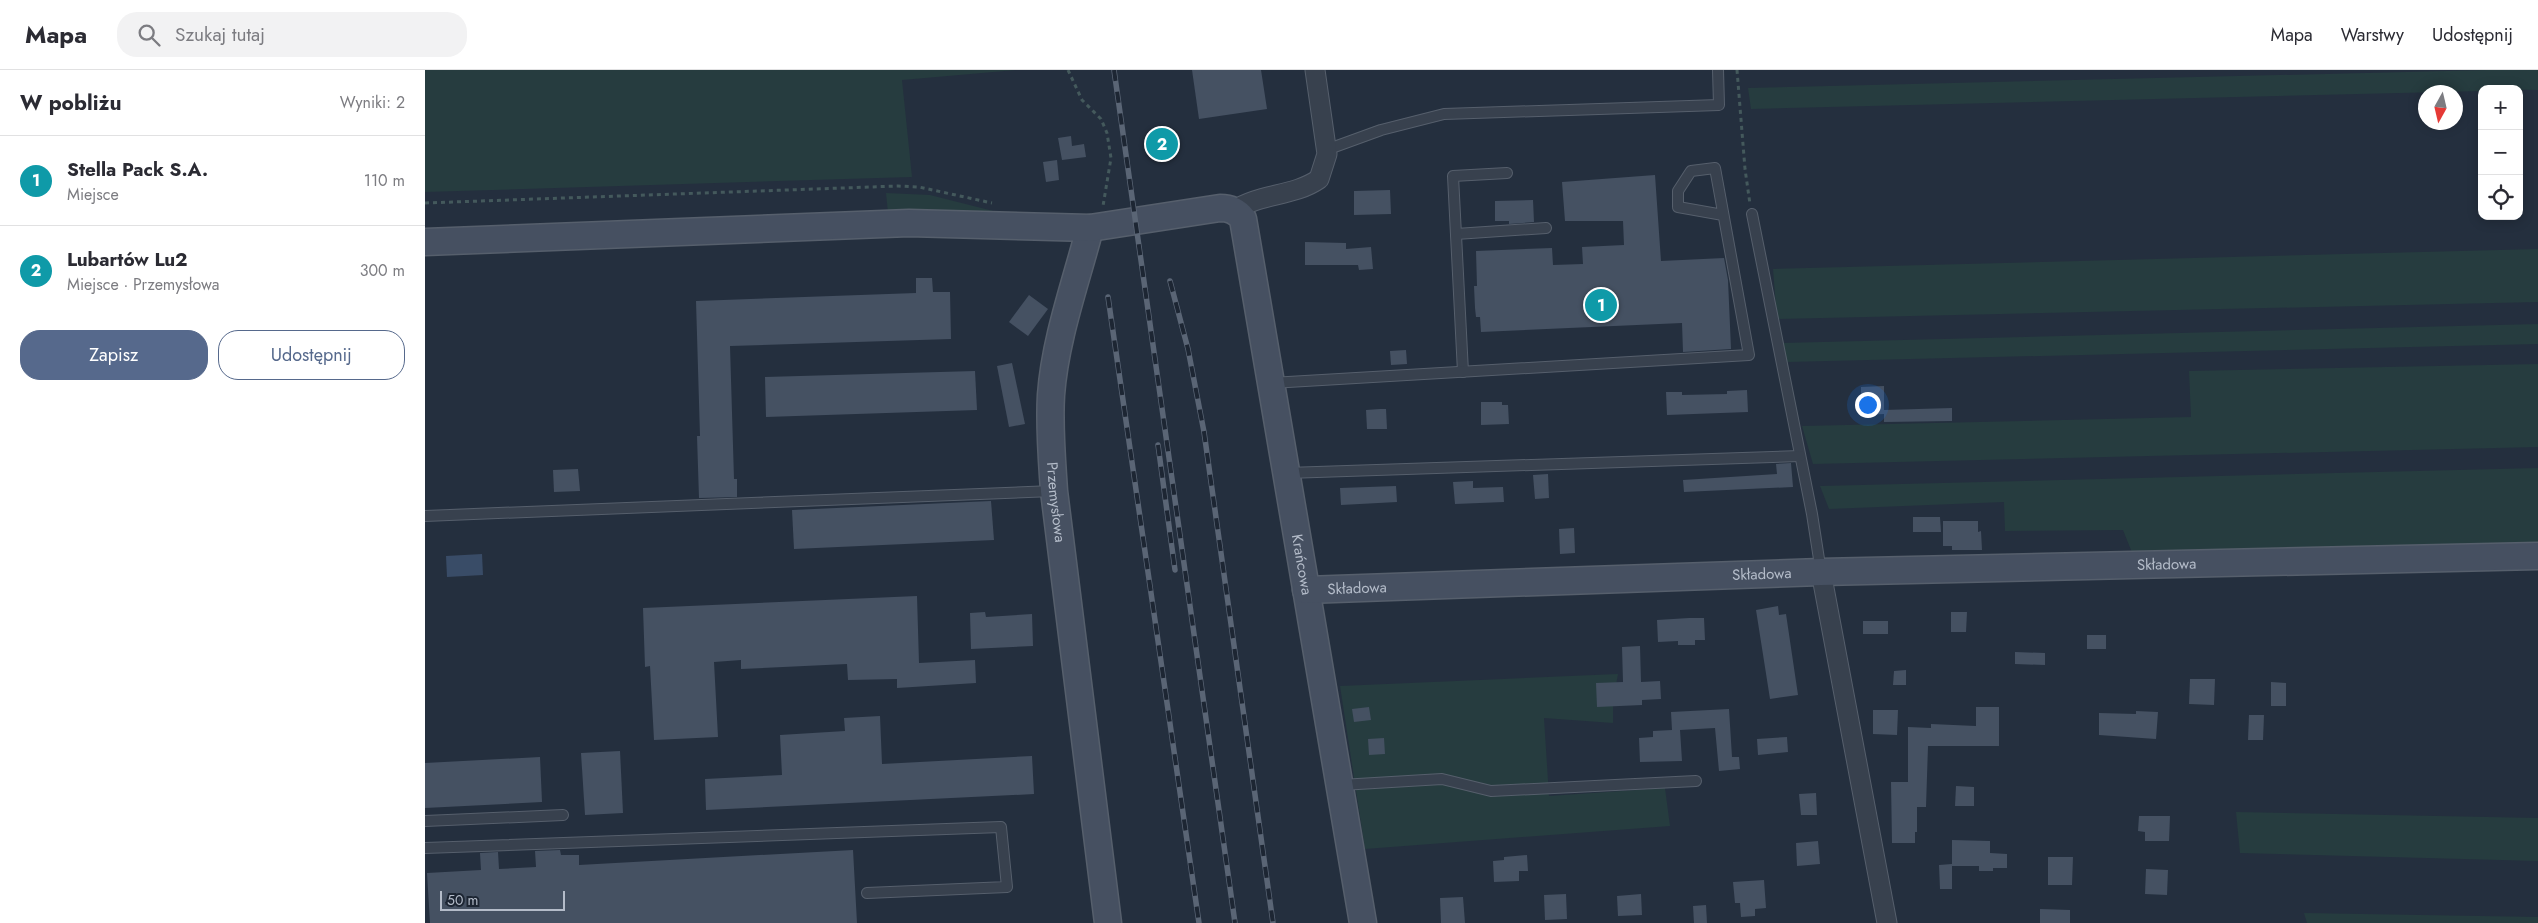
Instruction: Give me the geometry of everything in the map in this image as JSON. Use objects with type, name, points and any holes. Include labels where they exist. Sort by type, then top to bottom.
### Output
[{"type":"street","points":[[425,242],[909,223],[1098,227],[1220,208],[1233,210],[1246,202],[1269,195],[1297,191],[1319,179],[1324,168],[1326,150],[1315,70]]},
{"type":"street","name":"Krańcowa","points":[[1233,210],[1243,219],[1363,923]]},
{"type":"street","name":"Przemysłowa","points":[[1098,227],[1060,342],[1051,395],[1051,446],[1108,923]]},
{"type":"street","name":"Składowa","points":[[1306,590],[1821,572],[2538,556]]},
{"type":"street","points":[[1821,572],[1887,923]]},
{"type":"lane","points":[[1326,150],[1381,130],[1444,114],[1719,105],[1718,70]]},
{"type":"lane","points":[[1270,383],[1749,355],[1715,168],[1691,172],[1678,191],[1678,207],[1723,215]]},
{"type":"lane","points":[[1463,372],[1453,176],[1507,173]]},
{"type":"lane","points":[[1752,214],[1821,572]]},
{"type":"lane","points":[[1456,234],[1546,228]]},
{"type":"lane","points":[[1286,473],[1800,456]]},
{"type":"lane","points":[[425,516],[1055,491]]},
{"type":"lane","points":[[1340,785],[1442,778],[1491,791],[1696,781]]},
{"type":"lane","points":[[425,822],[563,815]]},
{"type":"lane","points":[[425,848],[1001,828],[1007,887],[867,893]]},
{"type":"path","points":[[1068,70],[1081,100],[1101,119],[1107,133],[1111,158],[1098,227]]},
{"type":"path","points":[[1737,70],[1745,169],[1752,214]]},
{"type":"path","points":[[425,203],[898,186],[919,187],[999,204]]},
{"type":"green space","points":[[425,70],[1016,70],[902,80],[912,177],[425,192]]},
{"type":"green space","points":[[2538,70],[2538,90],[2523,90],[2523,85],[2478,85],[2478,91],[2463,91],[2463,85],[2418,85],[2418,93],[1751,109],[1748,88]]},
{"type":"green space","points":[[886,193],[930,195],[1009,215],[888,213]]},
{"type":"green space","points":[[2538,249],[2538,302],[1777,319],[1773,269]]},
{"type":"green space","points":[[2538,324],[2538,344],[1787,362],[1782,343]]},
{"type":"green space","points":[[2538,364],[2538,447],[1813,464],[1802,426],[2191,417],[2189,371]]},
{"type":"green space","points":[[2538,468],[2538,545],[2133,555],[2123,530],[2005,531],[2004,502],[1829,509],[1820,486]]},
{"type":"green space","points":[[1618,674],[1613,701],[1613,723],[1544,718],[1549,796],[1665,788],[1670,826],[1365,849],[1340,686]]},
{"type":"green space","points":[[2236,812],[2538,818],[2538,861],[2240,853]]},
{"type":"green space","points":[[2304,913],[2538,917],[2538,923],[2307,923]]},
{"type":"water","points":[[482,554],[483,575],[447,577],[446,556]]},
{"type":"building","points":[[1192,70],[1261,70],[1267,109],[1199,119]]},
{"type":"building","points":[[1169,134],[1171,152],[1156,153],[1154,136]]},
{"type":"building","points":[[1071,136],[1072,146],[1084,144],[1086,157],[1062,160],[1058,138]]},
{"type":"building","points":[[1057,160],[1059,180],[1046,182],[1043,162]]},
{"type":"building","points":[[1655,175],[1661,261],[1724,258],[1728,280],[1731,349],[1683,352],[1682,323],[1481,332],[1480,317],[1476,317],[1475,308],[1474,286],[1477,286],[1476,251],[1552,248],[1553,265],[1583,264],[1582,247],[1624,245],[1623,221],[1565,221],[1562,182]]},
{"type":"building","points":[[1390,190],[1391,214],[1354,215],[1354,191]]},
{"type":"building","points":[[1533,200],[1534,222],[1509,224],[1509,221],[1495,221],[1495,201]]},
{"type":"building","points":[[1305,242],[1346,243],[1346,249],[1371,247],[1373,269],[1359,270],[1358,265],[1305,265]]},
{"type":"building","points":[[916,278],[932,278],[933,292],[950,292],[951,339],[730,346],[734,479],[737,479],[737,497],[699,498],[697,436],[700,436],[696,301],[916,293]]},
{"type":"building","points":[[1029,295],[1048,309],[1028,336],[1009,322]]},
{"type":"building","points":[[1406,350],[1407,364],[1391,365],[1390,351]]},
{"type":"building","points":[[1012,363],[1025,424],[1009,427],[997,366]]},
{"type":"building","points":[[975,371],[977,410],[766,417],[765,377]]},
{"type":"building","points":[[1884,386],[1884,410],[1952,408],[1952,421],[1884,422],[1884,414],[1861,415],[1861,387]]},
{"type":"building","points":[[1747,390],[1748,412],[1667,415],[1666,392],[1682,392],[1682,395],[1727,394],[1727,391]]},
{"type":"building","points":[[1481,402],[1502,402],[1502,405],[1508,405],[1509,424],[1481,425]]},
{"type":"building","points":[[1386,409],[1387,429],[1367,429],[1366,410]]},
{"type":"building","points":[[1791,463],[1793,487],[1684,492],[1683,480],[1777,474],[1776,464]]},
{"type":"building","points":[[578,469],[580,491],[554,492],[553,470]]},
{"type":"building","points":[[1548,474],[1549,498],[1535,499],[1533,475]]},
{"type":"building","points":[[1473,481],[1473,488],[1503,487],[1504,502],[1455,504],[1453,482]]},
{"type":"building","points":[[1396,486],[1397,502],[1341,505],[1340,488]]},
{"type":"building","points":[[991,501],[994,540],[794,549],[792,510]]},
{"type":"building","points":[[1913,517],[1940,517],[1941,532],[1913,532]]},
{"type":"building","points":[[1943,521],[1978,521],[1978,532],[1981,531],[1982,550],[1952,550],[1952,546],[1943,546]]},
{"type":"building","points":[[1574,528],[1575,553],[1560,554],[1559,529]]},
{"type":"building","points":[[917,596],[919,663],[975,660],[976,683],[897,688],[897,679],[848,680],[847,664],[741,669],[741,660],[714,662],[718,737],[654,740],[650,666],[645,667],[643,608]]},
{"type":"building","points":[[1778,606],[1779,615],[1786,614],[1798,695],[1770,699],[1756,610]]},
{"type":"building","points":[[985,612],[986,617],[1032,614],[1033,646],[971,649],[970,613]]},
{"type":"building","points":[[1951,612],[1967,612],[1966,632],[1951,632]]},
{"type":"building","points":[[1704,618],[1705,640],[1695,640],[1695,645],[1678,645],[1678,641],[1658,642],[1657,620]]},
{"type":"building","points":[[1863,621],[1888,621],[1888,634],[1863,634]]},
{"type":"building","points":[[2087,635],[2106,635],[2106,649],[2087,649]]},
{"type":"building","points":[[1640,646],[1641,682],[1660,681],[1661,699],[1642,700],[1642,705],[1597,707],[1596,683],[1623,682],[1622,647]]},
{"type":"building","points":[[2015,652],[2045,653],[2045,665],[2015,664]]},
{"type":"building","points":[[1906,670],[1906,685],[1893,685],[1894,671]]},
{"type":"building","points":[[2190,679],[2215,679],[2214,705],[2189,704]]},
{"type":"building","points":[[2271,682],[2286,683],[2286,706],[2271,706]]},
{"type":"building","points":[[1369,707],[1371,720],[1354,722],[1352,709]]},
{"type":"building","points":[[1976,707],[1999,707],[1999,746],[1928,746],[1926,807],[1917,807],[1915,843],[1892,843],[1891,782],[1908,782],[1908,727],[1931,728],[1931,724],[1976,726]]},
{"type":"building","points":[[1729,709],[1732,757],[1739,757],[1740,769],[1719,771],[1715,728],[1680,730],[1682,761],[1640,762],[1639,738],[1653,737],[1653,731],[1672,730],[1671,712]]},
{"type":"building","points":[[1873,710],[1898,710],[1897,735],[1873,734]]},
{"type":"building","points":[[2136,711],[2158,712],[2156,739],[2099,735],[2099,713],[2136,714]]},
{"type":"building","points":[[2249,715],[2264,715],[2263,740],[2248,740]]},
{"type":"building","points":[[880,716],[882,764],[1032,756],[1034,794],[706,810],[705,779],[782,775],[780,735],[845,731],[844,718]]},
{"type":"building","points":[[1787,737],[1788,752],[1758,755],[1757,739]]},
{"type":"building","points":[[1384,738],[1385,754],[1369,755],[1368,739]]},
{"type":"building","points":[[620,751],[623,813],[585,815],[581,753]]},
{"type":"building","points":[[540,757],[542,802],[425,808],[425,763]]},
{"type":"building","points":[[1956,786],[1974,787],[1974,806],[1955,806]]},
{"type":"building","points":[[1816,793],[1817,815],[1801,815],[1799,794]]},
{"type":"building","points":[[2139,816],[2170,816],[2169,841],[2145,841],[2145,832],[2138,831]]},
{"type":"building","points":[[1952,840],[1990,841],[1990,853],[2007,854],[2007,868],[1979,871],[1979,866],[1952,866]]},
{"type":"building","points":[[1818,841],[1820,864],[1797,866],[1796,843]]},
{"type":"building","points":[[560,850],[561,855],[579,855],[579,865],[853,850],[857,923],[430,923],[427,873],[481,870],[480,853],[498,852],[499,869],[536,867],[535,851]]},
{"type":"building","points":[[1527,855],[1528,871],[1519,871],[1519,881],[1494,882],[1493,861],[1504,860],[1504,857]]},
{"type":"building","points":[[2048,857],[2073,857],[2072,885],[2048,885]]},
{"type":"building","points":[[1952,864],[1952,889],[1940,889],[1939,865]]},
{"type":"building","points":[[2146,869],[2168,870],[2167,895],[2145,894]]},
{"type":"building","points":[[1764,880],[1766,908],[1755,909],[1755,916],[1741,917],[1740,903],[1735,903],[1733,882]]},
{"type":"building","points":[[1566,894],[1567,919],[1545,920],[1544,895]]},
{"type":"building","points":[[1641,894],[1642,915],[1618,916],[1617,896]]},
{"type":"building","points":[[1463,897],[1465,923],[1441,923],[1440,898]]},
{"type":"building","points":[[1706,905],[1707,923],[1694,923],[1693,906]]},
{"type":"building","points":[[2040,909],[2070,910],[2070,923],[2040,923]]},
{"type":"railway","points":[[1114,70],[1235,923]]},
{"type":"railway","points":[[1170,281],[1188,349],[1204,432],[1273,923]]},
{"type":"railway","points":[[1108,297],[1199,923]]},
{"type":"railway","points":[[1158,445],[1175,570]]},
{"type":"place","name":"Lubartów Lu2","points":[[1162,144]]},
{"type":"place","name":"Stella Pack S.A.","points":[[1601,305]]}]
